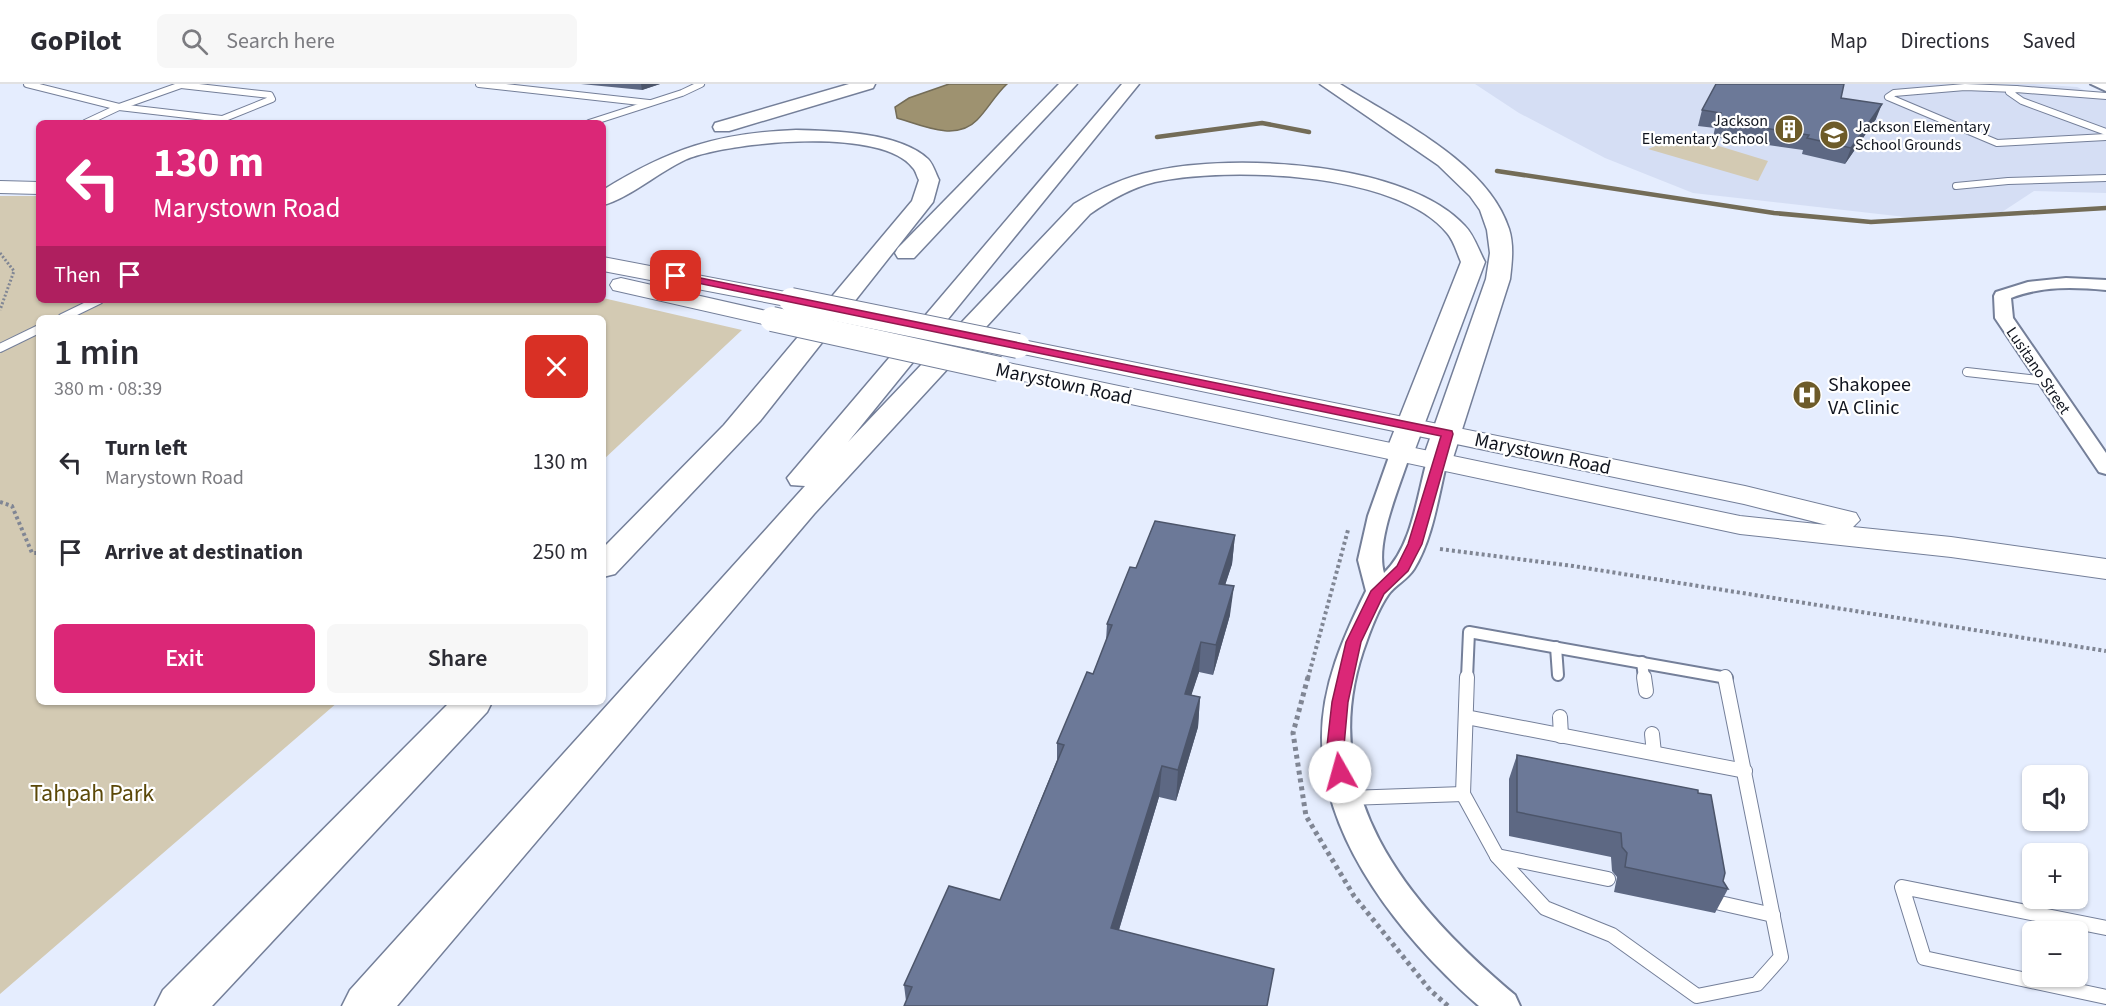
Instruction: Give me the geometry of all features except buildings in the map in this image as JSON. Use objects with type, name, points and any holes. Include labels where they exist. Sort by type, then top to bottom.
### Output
[{"type":"highway","points":[[606,179],[657,152],[713,130],[867,84]]},
{"type":"highway","points":[[606,564],[1069,84]]},
{"type":"highway","points":[[361,1006],[1131,84]]},
{"type":"highway","points":[[1328,84],[1460,172],[1489,206],[1497,224],[1502,252],[1498,279],[1437,461]]},
{"type":"highway","points":[[606,197],[676,156],[709,146],[778,136],[832,136],[878,143],[914,158],[926,168],[931,178],[929,191],[922,202],[735,430]]},
{"type":"highway","points":[[367,1006],[803,507],[1082,208],[1102,195],[1128,184],[1157,176],[1218,168],[1267,168],[1341,177],[1374,186],[1424,205],[1444,218],[1458,230],[1470,247],[1473,262],[1406,440]]},
{"type":"highway","points":[[180,1006],[470,705]]},
{"type":"main road","points":[[0,176],[36,176]]},
{"type":"main road","points":[[0,187],[36,188]]},
{"type":"main road","name":"Marystown Road","points":[[606,265],[1018,346],[1406,440],[1437,461],[1740,525],[1951,547],[2106,569]]},
{"type":"main road","name":"Marystown Road","points":[[606,282],[999,369],[1406,440],[1447,434],[1745,495],[1951,547]]},
{"type":"street","points":[[2097,84],[2106,88]]},
{"type":"street","name":"Lusitano Street","points":[[2106,285],[2081,283],[2028,285],[2002,296],[2004,318],[2106,468]]},
{"type":"street","points":[[1378,591],[1369,560],[1379,516],[1406,440]]},
{"type":"street","points":[[1437,461],[1415,544],[1403,568],[1378,591],[1354,642],[1340,702],[1336,746],[1346,798],[1360,834],[1406,908],[1437,946],[1503,1006]]},
{"type":"lane","points":[[27,84],[119,107],[222,119],[272,99],[270,95],[182,85],[119,107],[92,120]]},
{"type":"lane","points":[[479,84],[649,103]]},
{"type":"lane","points":[[598,120],[691,90],[701,84]]},
{"type":"lane","points":[[2106,96],[1965,87],[1894,93],[1888,97],[1997,143],[2106,137]]},
{"type":"lane","points":[[2016,89],[2009,92],[2012,97],[2106,132]]},
{"type":"lane","points":[[1956,186],[2008,181],[2106,178]]},
{"type":"lane","points":[[68,315],[93,303]]},
{"type":"lane","points":[[0,348],[36,330]]},
{"type":"lane","points":[[1967,372],[2047,381]]},
{"type":"lane","points":[[1470,632],[1642,662],[1727,677],[1781,957],[1757,984],[1697,1001],[1612,935],[1545,908],[1497,856],[1463,794],[1470,632]]},
{"type":"lane","points":[[1556,647],[1558,675]]},
{"type":"lane","points":[[1642,662],[1646,691]]},
{"type":"lane","points":[[1466,717],[1745,771]]},
{"type":"lane","points":[[1560,717],[1561,736]]},
{"type":"lane","points":[[1652,734],[1654,753]]},
{"type":"lane","points":[[1346,798],[1463,794]]},
{"type":"lane","points":[[1497,856],[1608,879]]},
{"type":"lane","points":[[2106,928],[1902,887],[1924,958],[2106,997]]},
{"type":"lane","points":[[1720,903],[1773,915]]},
{"type":"path","points":[[0,253],[14,271],[0,310]]},
{"type":"path","points":[[0,502],[12,506],[33,553],[36,553]]},
{"type":"shaded area","points":[[949,84],[1007,84],[969,127],[949,131],[938,130],[897,118],[895,107],[909,98]]},
{"type":"shaded area","name":"Jackson Elementary School Grounds","points":[[1475,84],[2033,84],[2077,87],[2106,100],[2106,193],[2034,191],[2002,212],[1914,218],[1693,193],[1605,158],[1519,113]]},
{"type":"green space","points":[[1683,135],[1768,161],[1758,181],[1648,149]]},
{"type":"green space","name":"Tahpah Park","points":[[0,196],[36,196],[36,303],[606,303],[606,299],[742,330],[606,457],[606,315],[36,315],[36,705],[335,705],[0,994]]},
{"type":"waterway","points":[[1157,137],[1262,123],[1309,132]]},
{"type":"waterway","points":[[1497,171],[1774,213],[1871,222],[2106,208]]},
{"type":"place","name":"Jackson Elementary School","points":[[1789,129]]},
{"type":"place","name":"Jackson Elementary School Grounds","points":[[1834,135]]},
{"type":"place","name":"Shakopee VA Clinic","points":[[1807,395]]},
{"type":"route","points":[[676,276],[1447,434],[1437,461],[1415,544],[1403,568],[1378,591],[1354,642],[1340,702],[1336,746],[1340,772]]}]
